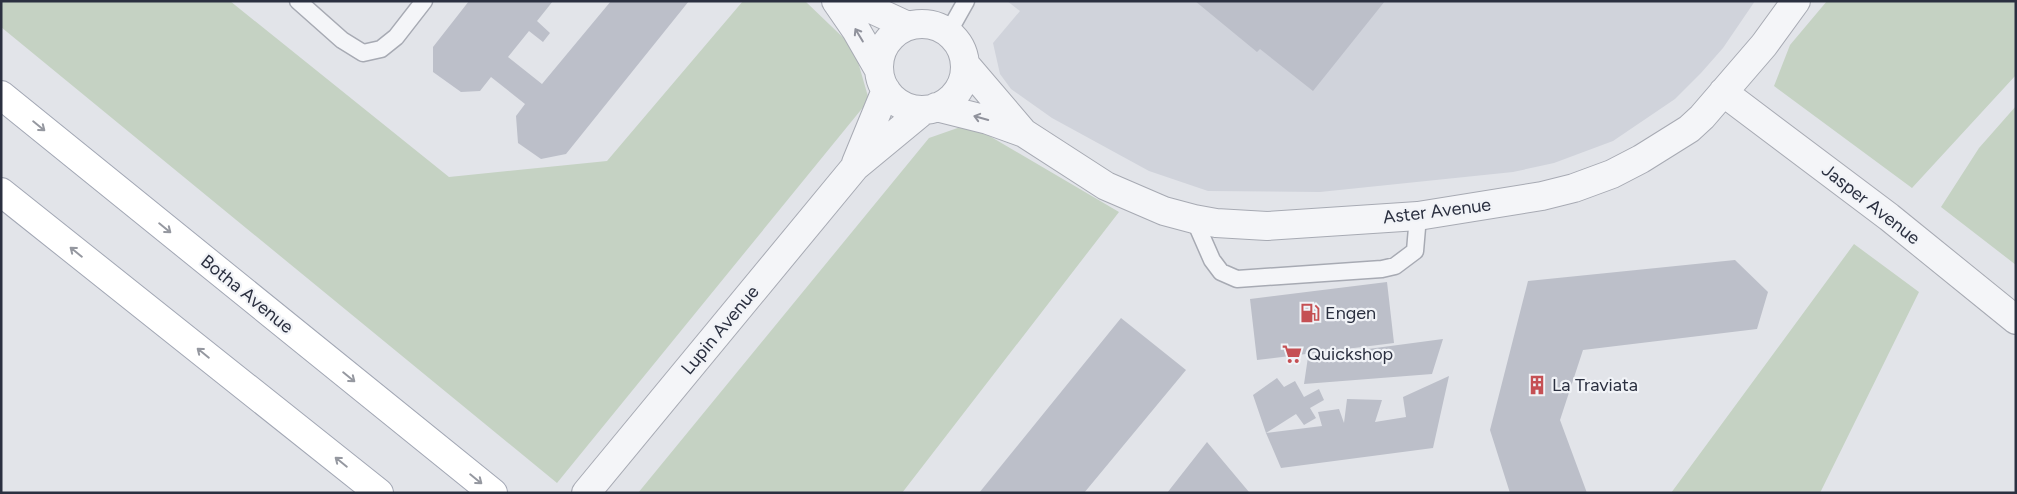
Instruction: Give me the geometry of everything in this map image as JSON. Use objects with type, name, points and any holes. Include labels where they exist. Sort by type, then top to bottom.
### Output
[{"type":"main road","name":"Botha Avenue","points":[[1,95],[493,493]]},
{"type":"main road","points":[[1,192],[379,493]]},
{"type":"street","points":[[836,1],[856,30],[882,80],[900,104],[912,109],[930,108],[946,103],[955,95],[964,75],[963,52],[957,41],[948,32],[939,27],[929,24],[908,26],[889,39],[880,59],[882,80]]},
{"type":"street","points":[[854,1],[908,26]]},
{"type":"street","name":"Aster Avenue","points":[[930,108],[988,120],[1024,133],[1106,186],[1164,211],[1216,223],[1267,226],[1418,216],[1542,196],[1574,188],[1612,174],[1641,159],[1689,129],[1764,45],[1796,1]]},
{"type":"street","name":"Aster Avenue","points":[[965,64],[1024,133]]},
{"type":"street","name":"Lupin Avenue","points":[[855,167],[882,80]]},
{"type":"street","name":"Jasper Avenue","points":[[1723,92],[1889,217],[2016,320]]},
{"type":"street","name":"Lupin Avenue","points":[[586,493],[855,167],[930,108]]},
{"type":"lane","points":[[298,1],[342,40],[363,52],[381,49],[396,37],[424,1]]},
{"type":"lane","points":[[948,32],[966,1]]},
{"type":"lane","points":[[1194,218],[1212,260],[1221,272],[1237,278],[1382,269],[1395,266],[1415,251],[1418,216]]},
{"type":"shaded area","points":[[1007,1],[1755,1],[1723,48],[1675,99],[1613,141],[1554,163],[1513,172],[1320,192],[1208,191],[1149,171],[1052,118],[1011,89],[1000,74],[993,43],[1020,11]]},
{"type":"green space","points":[[1,1],[230,1],[449,177],[607,161],[743,1],[805,1],[854,48],[869,100],[557,483],[1,27]]},
{"type":"green space","points":[[1827,1],[2016,1],[2016,75],[1912,188],[1774,86],[1790,45]]},
{"type":"green space","points":[[2016,106],[2016,265],[1941,207],[1979,148]]},
{"type":"green space","points":[[969,124],[1119,212],[902,493],[638,493],[929,138]]},
{"type":"green space","points":[[1854,244],[1919,292],[1820,493],[1671,493]]},
{"type":"building","points":[[469,1],[553,1],[537,21],[550,33],[543,42],[529,31],[508,57],[542,84],[611,1],[689,1],[566,154],[541,159],[518,143],[516,116],[525,104],[491,77],[480,91],[461,92],[433,72],[433,47]]},
{"type":"building","points":[[1195,1],[1385,1],[1313,91],[1260,49],[1257,52]]},
{"type":"building","name":"La Traviata","points":[[1735,260],[1768,292],[1757,329],[1583,350],[1560,420],[1587,493],[1510,493],[1490,430],[1528,281]]},
{"type":"building","points":[[1387,282],[1394,343],[1257,360],[1250,299]]},
{"type":"building","points":[[1121,318],[1186,370],[1084,493],[979,493]]},
{"type":"building","points":[[1443,339],[1432,374],[1304,384],[1308,357]]},
{"type":"building","points":[[1449,376],[1433,448],[1281,468],[1266,433],[1322,426],[1318,412],[1339,409],[1344,423],[1347,399],[1382,400],[1375,422],[1406,417],[1403,397]]},
{"type":"building","points":[[1277,378],[1284,387],[1295,381],[1304,397],[1319,389],[1324,400],[1310,408],[1316,418],[1304,425],[1296,414],[1266,433],[1253,395]]},
{"type":"building","points":[[1207,442],[1249,492],[1248,493],[1167,493]]},
{"type":"place","name":"Engen","points":[[1310,313]]},
{"type":"place","name":"Quickshop","points":[[1292,354]]},
{"type":"place","name":"La Traviata","points":[[1537,385]]}]
